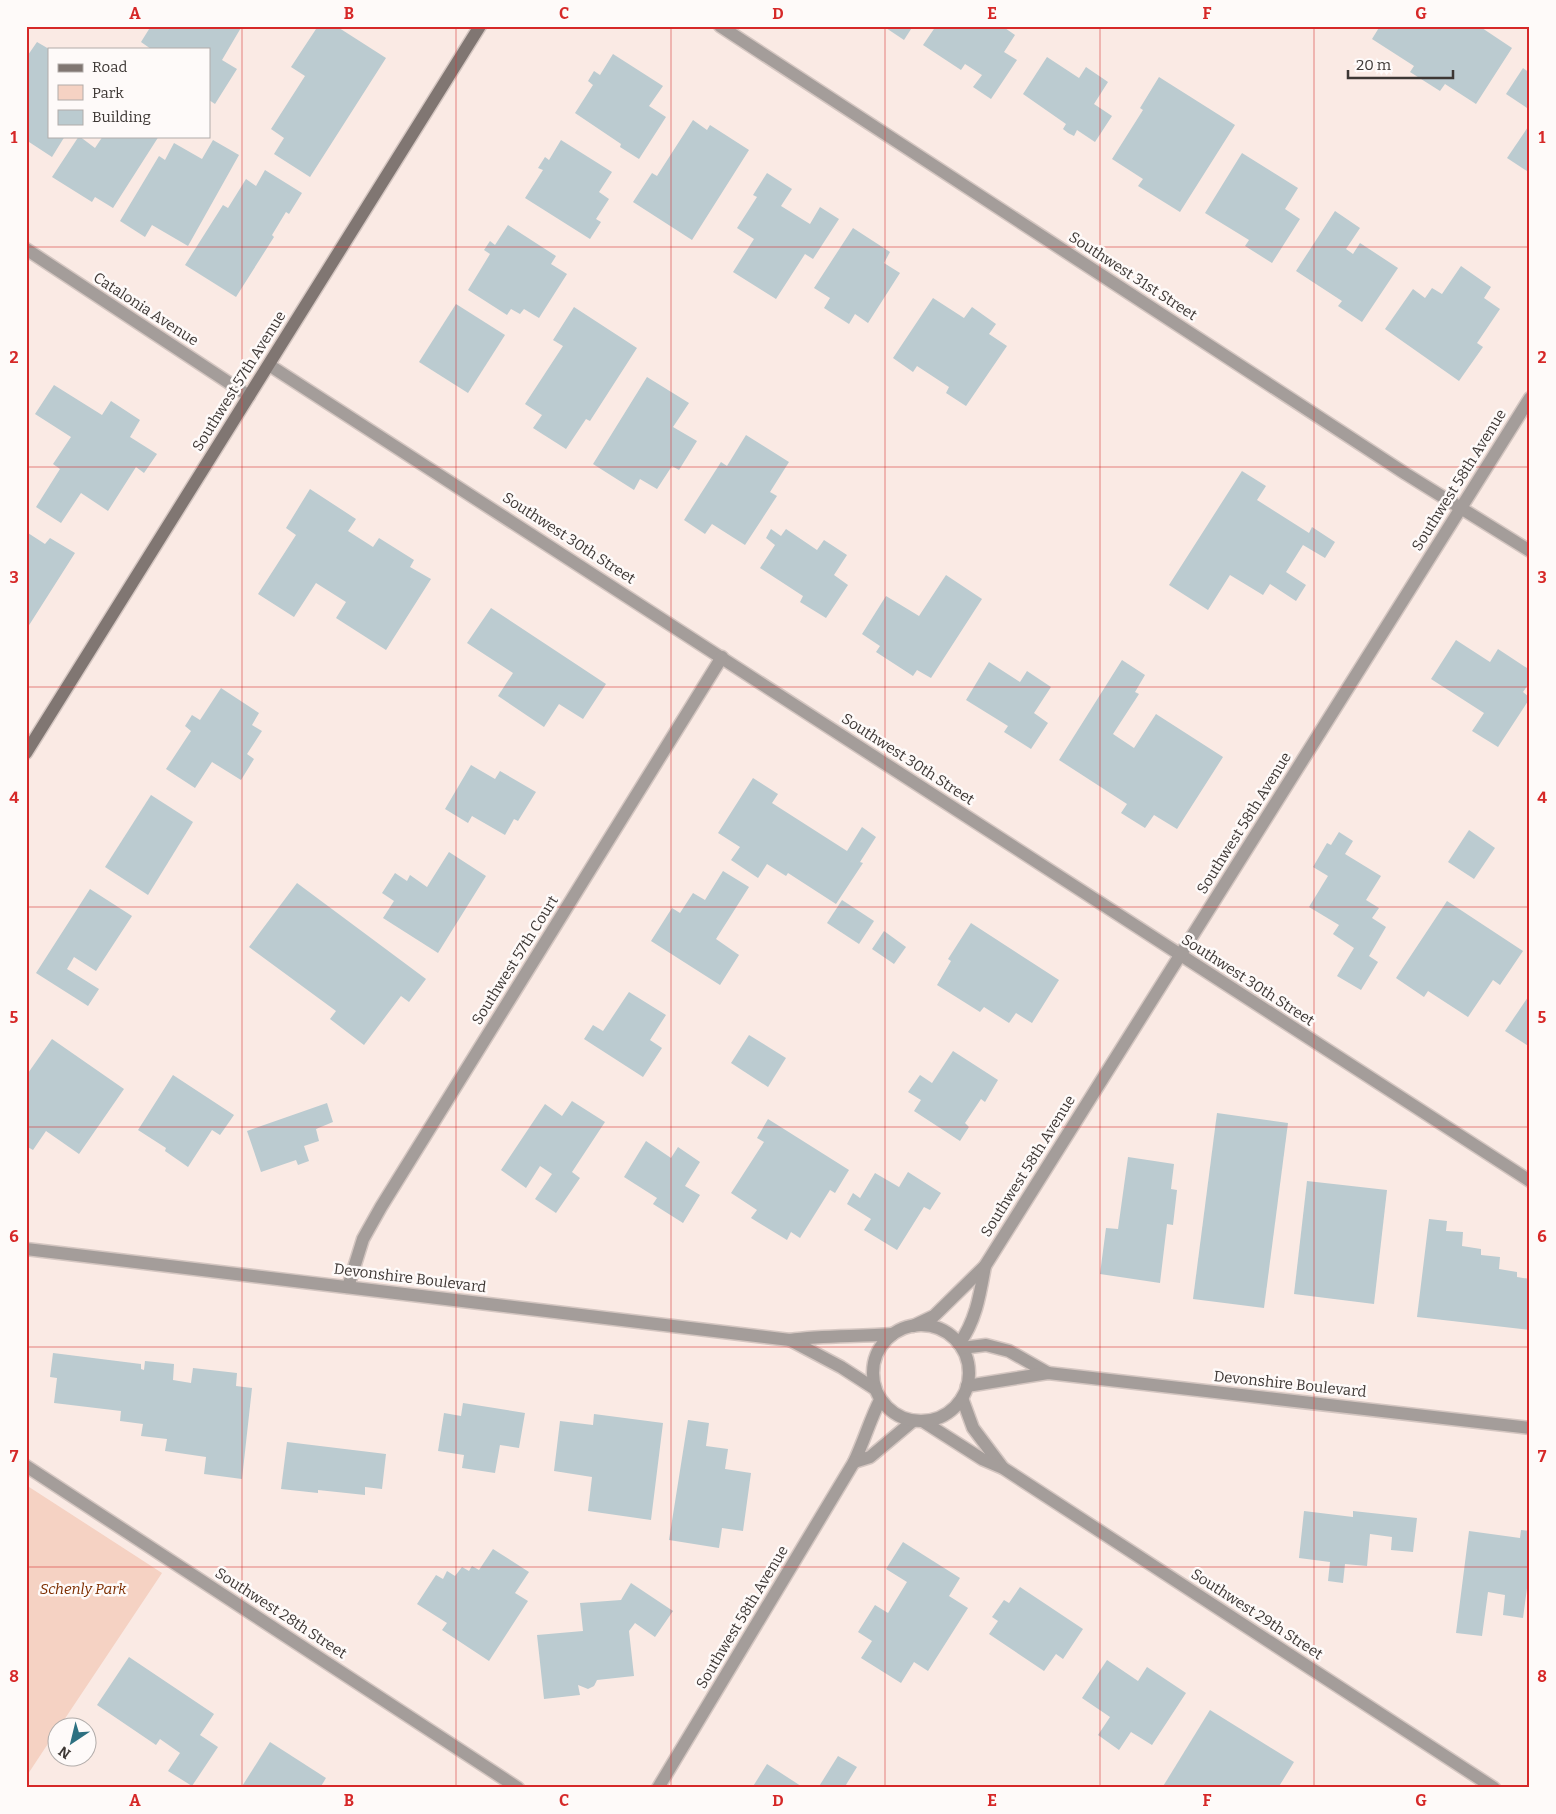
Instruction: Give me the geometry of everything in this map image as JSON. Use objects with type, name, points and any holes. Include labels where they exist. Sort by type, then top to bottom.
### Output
[{"type":"main road","name":"Southwest 57th Avenue","points":[[26,753],[480,26]]},
{"type":"street","name":"Southwest 31st Street","points":[[720,26],[1397,468],[1530,551]]},
{"type":"street","name":"Catalonia Avenue","points":[[26,249],[249,396]]},
{"type":"street","name":"Southwest 30th Street","points":[[269,364],[1530,1181]]},
{"type":"street","name":"Southwest 58th Avenue","points":[[913,1326],[934,1316],[984,1266],[1530,398]]},
{"type":"street","name":"Southwest 57th Court","points":[[348,1287],[363,1239],[381,1207],[722,657]]},
{"type":"street","name":"Devonshire Boulevard","points":[[26,1250],[790,1340],[818,1336],[844,1337],[893,1334]]},
{"type":"street","name":"Southwest 58th Avenue","points":[[960,1346],[970,1328],[981,1290],[984,1266]]},
{"type":"street","points":[[854,1462],[870,1457],[918,1421],[946,1414],[965,1392],[968,1367],[960,1346],[950,1335],[938,1329],[913,1326],[893,1334],[881,1345],[874,1358],[872,1374],[878,1394],[889,1410],[900,1417],[918,1421]]},
{"type":"street","name":"Devonshire Boulevard","points":[[790,1340],[841,1367],[878,1394]]},
{"type":"street","name":"Devonshire Boulevard","points":[[960,1346],[986,1345],[1009,1351],[1048,1373]]},
{"type":"street","name":"Devonshire Boulevard","points":[[965,1392],[1048,1373],[1530,1428]]},
{"type":"street","name":"Southwest 29th Street","points":[[965,1392],[973,1428],[1003,1468]]},
{"type":"street","name":"Southwest 58th Avenue","points":[[658,1788],[854,1462],[866,1438],[878,1394]]},
{"type":"street","name":"Southwest 29th Street","points":[[918,1421],[982,1459],[1003,1468],[1494,1788]]},
{"type":"street","name":"Southwest 28th Street","points":[[26,1466],[518,1788]]},
{"type":"green space","name":"Schenly Park","points":[[26,1485],[162,1573],[67,1716],[48,1716],[48,1744],[26,1777]]},
{"type":"building","points":[[151,26],[242,26],[222,60],[237,69],[215,104],[210,101],[210,48],[150,48],[141,42]]},
{"type":"building","points":[[318,26],[336,26],[386,58],[310,177],[274,154],[284,138],[271,129],[305,76],[291,67]]},
{"type":"building","points":[[883,26],[913,26],[904,40]]},
{"type":"building","points":[[936,26],[1002,26],[1015,35],[1004,52],[1017,60],[991,99],[973,87],[982,75],[965,64],[961,70],[923,45]]},
{"type":"building","points":[[1380,26],[1479,26],[1512,48],[1476,104],[1445,84],[1440,91],[1410,72],[1414,66],[1372,39]]},
{"type":"building","points":[[37,42],[48,48],[48,138],[64,138],[52,157],[26,140],[26,54],[28,55]]},
{"type":"building","points":[[613,54],[663,86],[649,106],[666,117],[639,159],[620,147],[621,144],[575,113],[593,85],[588,81],[594,71],[600,75]]},
{"type":"building","points":[[1047,57],[1079,78],[1086,67],[1108,82],[1094,104],[1112,116],[1095,142],[1077,130],[1074,136],[1068,133],[1063,129],[1066,124],[1023,94]]},
{"type":"building","points":[[1523,68],[1530,73],[1530,110],[1506,94]]},
{"type":"building","points":[[1159,77],[1235,125],[1180,212],[1138,186],[1143,179],[1112,159],[1143,110],[1140,108]]},
{"type":"building","points":[[693,120],[707,130],[710,125],[749,150],[692,240],[633,202],[652,173],[657,176]]},
{"type":"building","points":[[1530,124],[1530,173],[1507,158]]},
{"type":"building","points":[[78,138],[82,138],[95,148],[102,138],[158,138],[113,208],[95,197],[92,202],[52,177]]},
{"type":"building","points":[[213,140],[239,155],[188,246],[152,225],[145,237],[120,221],[159,156],[165,160],[174,143],[202,159]]},
{"type":"building","points":[[561,140],[612,172],[599,192],[609,199],[596,219],[601,222],[590,239],[525,198],[543,170],[538,168],[545,157],[549,160]]},
{"type":"building","points":[[1242,153],[1298,188],[1285,209],[1300,219],[1272,263],[1245,246],[1249,240],[1205,213]]},
{"type":"building","points":[[265,170],[302,193],[289,214],[286,212],[272,235],[274,237],[236,297],[185,265],[223,205],[228,208],[246,179],[256,186]]},
{"type":"building","points":[[767,173],[792,189],[781,206],[810,224],[820,207],[839,219],[813,259],[805,254],[776,299],[733,272],[754,239],[737,228],[757,197],[753,195]]},
{"type":"building","points":[[1335,211],[1360,228],[1346,249],[1353,254],[1360,243],[1398,268],[1362,322],[1338,306],[1342,301],[1296,271]]},
{"type":"building","points":[[508,225],[556,256],[551,264],[567,274],[539,318],[524,309],[520,314],[511,309],[507,315],[468,290],[490,254],[484,250],[490,241],[495,245]]},
{"type":"building","points":[[853,228],[890,252],[884,263],[900,273],[868,323],[855,314],[849,324],[824,308],[830,298],[814,288]]},
{"type":"building","points":[[1461,266],[1491,287],[1484,298],[1500,309],[1477,343],[1483,347],[1459,381],[1385,329],[1413,289],[1425,298],[1432,288],[1442,294]]},
{"type":"building","points":[[933,298],[964,318],[972,307],[996,324],[989,334],[1007,346],[966,406],[946,393],[949,387],[917,366],[913,372],[893,358]]},
{"type":"building","points":[[456,304],[505,335],[468,393],[419,362]]},
{"type":"building","points":[[574,307],[637,348],[590,421],[586,419],[566,449],[533,428],[542,415],[525,404],[563,346],[553,340]]},
{"type":"building","points":[[647,377],[689,403],[673,427],[697,441],[679,470],[672,466],[657,489],[640,479],[634,490],[593,464]]},
{"type":"building","points":[[54,385],[102,415],[111,401],[140,420],[130,437],[157,454],[144,473],[136,467],[108,511],[81,493],[61,523],[36,507],[60,469],[53,464],[71,437],[35,414]]},
{"type":"building","points":[[746,435],[789,462],[770,492],[777,496],[745,545],[712,524],[705,534],[684,520],[721,462],[727,466]]},
{"type":"building","points":[[1242,471],[1266,486],[1257,500],[1309,533],[1312,527],[1335,542],[1325,558],[1303,545],[1286,572],[1306,585],[1296,601],[1270,584],[1263,595],[1230,575],[1208,610],[1169,585]]},
{"type":"building","points":[[310,489],[356,519],[348,531],[373,547],[379,538],[414,560],[410,567],[431,579],[386,650],[336,618],[346,602],[316,583],[294,617],[258,594],[296,535],[286,528]]},
{"type":"building","points":[[771,529],[781,536],[786,529],[817,550],[824,540],[847,555],[834,575],[848,585],[826,618],[800,602],[803,596],[760,568],[775,545],[766,538]]},
{"type":"building","points":[[28,533],[45,544],[50,538],[75,553],[26,630],[26,536]]},
{"type":"building","points":[[946,575],[982,599],[931,678],[917,670],[913,676],[876,652],[880,646],[862,634],[886,596],[919,616]]},
{"type":"building","points":[[491,608],[606,684],[583,719],[559,704],[544,727],[498,696],[513,673],[467,643]]},
{"type":"building","points":[[1456,640],[1490,662],[1498,649],[1530,670],[1530,682],[1523,692],[1530,698],[1498,747],[1472,731],[1484,713],[1431,679]]},
{"type":"building","points":[[1122,660],[1145,675],[1135,692],[1139,694],[1113,734],[1134,748],[1156,714],[1223,757],[1177,829],[1154,815],[1145,828],[1121,813],[1127,804],[1059,760]]},
{"type":"building","points":[[989,662],[1020,682],[1027,671],[1051,687],[1034,713],[1048,723],[1031,749],[1004,732],[1008,726],[966,700]]},
{"type":"building","points":[[221,688],[259,713],[252,725],[262,731],[247,754],[254,759],[241,780],[212,762],[195,788],[166,769],[191,731],[185,726],[192,715],[200,720]]},
{"type":"building","points":[[471,765],[495,779],[500,771],[536,792],[518,821],[514,819],[505,835],[472,816],[468,823],[445,809]]},
{"type":"building","points":[[753,778],[778,794],[772,803],[847,851],[862,827],[876,837],[860,862],[863,863],[836,904],[788,873],[786,876],[767,864],[758,878],[731,860],[740,847],[718,833]]},
{"type":"building","points":[[151,795],[193,822],[148,895],[105,867]]},
{"type":"building","points":[[1469,830],[1495,848],[1474,879],[1448,862]]},
{"type":"building","points":[[1339,832],[1353,841],[1345,854],[1381,876],[1366,900],[1379,908],[1372,918],[1386,927],[1369,956],[1378,962],[1361,990],[1337,976],[1354,948],[1333,934],[1339,925],[1309,907],[1328,876],[1313,867],[1327,843],[1331,845]]},
{"type":"building","points":[[449,852],[486,876],[438,953],[383,918],[394,901],[382,893],[395,873],[407,881],[410,875],[427,887]]},
{"type":"building","points":[[723,871],[749,887],[716,939],[739,955],[720,985],[651,941],[672,908],[680,913],[693,893],[705,900]]},
{"type":"building","points":[[297,883],[426,979],[409,1002],[401,996],[364,1045],[330,1019],[336,1011],[249,947]]},
{"type":"building","points":[[90,889],[132,916],[96,971],[74,957],[67,969],[99,989],[88,1006],[36,973]]},
{"type":"building","points":[[842,900],[874,921],[859,944],[827,923]]},
{"type":"building","points":[[1447,901],[1523,951],[1500,985],[1493,980],[1468,1017],[1428,991],[1424,997],[1396,978]]},
{"type":"building","points":[[971,923],[1059,980],[1032,1023],[1016,1013],[1009,1023],[984,1007],[980,1012],[937,985],[951,961],[948,959]]},
{"type":"building","points":[[884,931],[906,947],[894,964],[872,949]]},
{"type":"building","points":[[629,992],[666,1015],[650,1040],[662,1048],[643,1077],[584,1039],[593,1025],[603,1031]]},
{"type":"building","points":[[1530,994],[1530,1047],[1505,1031]]},
{"type":"building","points":[[749,1035],[786,1058],[768,1087],[731,1063]]},
{"type":"building","points":[[52,1039],[124,1089],[79,1154],[46,1131],[33,1150],[26,1146],[26,1076]]},
{"type":"building","points":[[953,1051],[998,1080],[985,1102],[981,1099],[965,1123],[969,1127],[960,1141],[914,1111],[921,1100],[908,1092],[920,1075],[932,1083]]},
{"type":"building","points":[[173,1075],[234,1115],[220,1135],[212,1130],[188,1167],[165,1151],[166,1148],[138,1130]]},
{"type":"building","points":[[572,1101],[605,1122],[572,1172],[580,1178],[556,1213],[535,1199],[552,1174],[540,1166],[526,1188],[501,1170],[545,1104],[562,1116]]},
{"type":"building","points":[[327,1103],[333,1122],[316,1129],[319,1141],[304,1146],[309,1161],[298,1165],[296,1160],[261,1172],[247,1131]]},
{"type":"building","points":[[1217,1113],[1288,1123],[1264,1308],[1193,1299]]},
{"type":"building","points":[[768,1119],[849,1170],[835,1193],[830,1190],[800,1238],[791,1232],[787,1240],[751,1218],[757,1210],[731,1193],[764,1142],[757,1138]]},
{"type":"building","points":[[646,1141],[671,1158],[678,1147],[700,1162],[685,1186],[700,1195],[683,1223],[653,1204],[657,1198],[624,1177]]},
{"type":"building","points":[[1128,1157],[1174,1164],[1171,1189],[1177,1190],[1173,1225],[1167,1224],[1160,1283],[1100,1274],[1106,1228],[1118,1229]]},
{"type":"building","points":[[908,1172],[941,1193],[930,1210],[924,1207],[897,1250],[864,1230],[871,1219],[847,1204],[853,1193],[860,1198],[875,1173],[899,1187]]},
{"type":"building","points":[[1307,1181],[1387,1190],[1374,1304],[1294,1294]]},
{"type":"building","points":[[1429,1219],[1447,1221],[1446,1231],[1463,1232],[1462,1246],[1481,1249],[1481,1255],[1500,1257],[1499,1269],[1517,1272],[1517,1277],[1530,1279],[1530,1330],[1417,1317]]},
{"type":"building","points":[[53,1353],[141,1364],[141,1369],[144,1370],[145,1361],[174,1364],[173,1380],[191,1383],[193,1368],[237,1373],[236,1386],[252,1388],[242,1479],[204,1474],[206,1457],[165,1451],[167,1439],[141,1436],[143,1424],[120,1421],[121,1411],[54,1403],[57,1378],[50,1377]]},
{"type":"building","points":[[463,1403],[525,1413],[519,1448],[500,1445],[495,1473],[462,1468],[464,1455],[438,1451],[444,1413],[461,1416]]},
{"type":"building","points":[[594,1414],[663,1423],[651,1520],[588,1511],[592,1477],[554,1471],[560,1421],[593,1425]]},
{"type":"building","points":[[688,1420],[709,1423],[706,1446],[728,1449],[725,1469],[751,1473],[743,1531],[722,1528],[719,1548],[669,1540]]},
{"type":"building","points":[[287,1442],[386,1454],[382,1489],[365,1487],[365,1495],[318,1490],[318,1493],[281,1489]]},
{"type":"building","points":[[1304,1511],[1353,1517],[1353,1511],[1417,1518],[1413,1552],[1391,1550],[1392,1537],[1370,1534],[1367,1566],[1345,1564],[1343,1583],[1328,1581],[1330,1562],[1299,1558]]},
{"type":"building","points":[[1521,1530],[1530,1531],[1530,1566],[1523,1618],[1503,1615],[1505,1595],[1488,1592],[1482,1636],[1456,1633],[1469,1531],[1520,1538]]},
{"type":"building","points":[[903,1542],[960,1578],[949,1596],[968,1608],[928,1671],[914,1662],[901,1683],[861,1658],[872,1641],[858,1632],[875,1605],[888,1613],[907,1582],[886,1569]]},
{"type":"building","points":[[493,1549],[529,1572],[515,1593],[528,1601],[489,1661],[442,1630],[447,1623],[417,1604],[436,1575],[443,1579],[447,1571],[455,1576],[462,1567],[469,1571],[472,1566],[479,1570]]},
{"type":"building","points":[[631,1583],[673,1611],[655,1637],[635,1623],[629,1631],[634,1676],[597,1680],[594,1686],[588,1689],[578,1685],[580,1695],[544,1699],[537,1635],[583,1631],[580,1603],[621,1600]]},
{"type":"building","points":[[1020,1587],[1083,1629],[1063,1659],[1056,1654],[1044,1671],[989,1634],[998,1621],[992,1617],[1004,1600],[1009,1603]]},
{"type":"building","points":[[129,1657],[214,1714],[200,1735],[218,1747],[192,1786],[168,1771],[180,1753],[160,1739],[156,1745],[97,1705]]},
{"type":"building","points":[[1107,1660],[1138,1681],[1147,1667],[1186,1693],[1152,1745],[1131,1732],[1119,1750],[1098,1735],[1110,1717],[1082,1698]]},
{"type":"building","points":[[1210,1710],[1294,1762],[1278,1788],[1162,1788]]},
{"type":"building","points":[[270,1742],[326,1778],[320,1788],[241,1788]]},
{"type":"building","points":[[838,1756],[857,1767],[844,1788],[818,1788]]},
{"type":"building","points":[[767,1764],[804,1788],[752,1788]]}]
